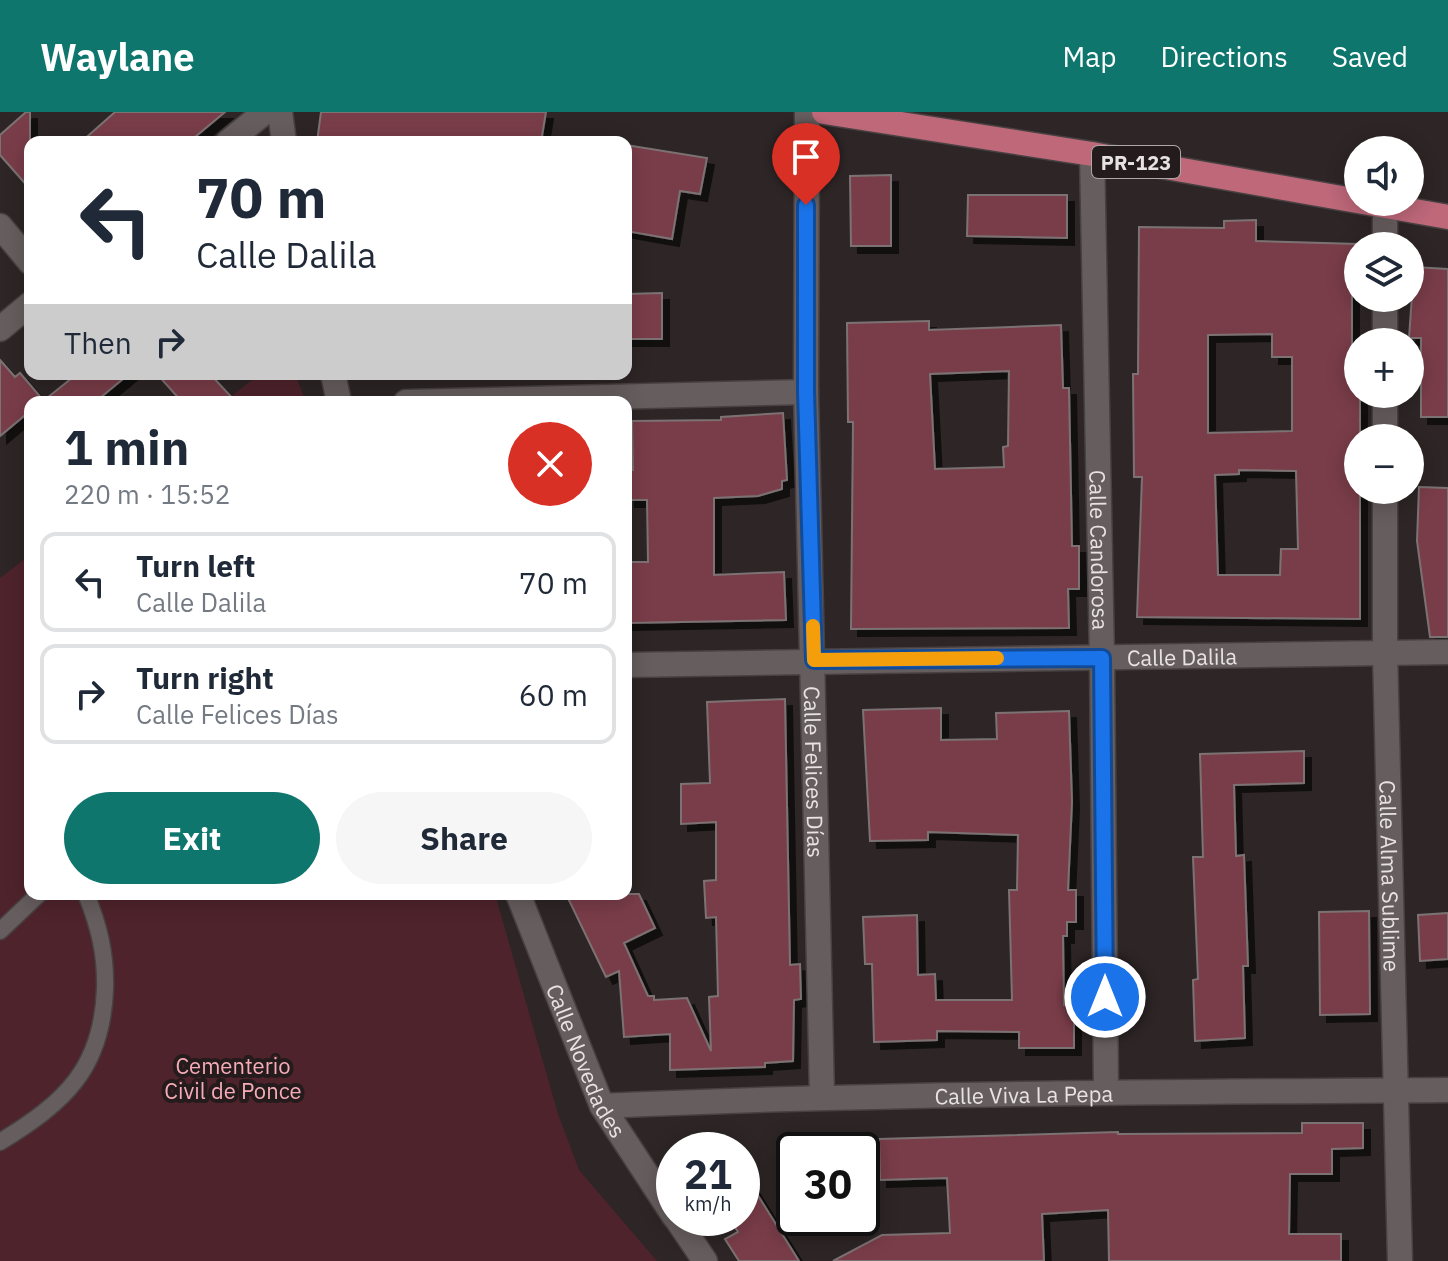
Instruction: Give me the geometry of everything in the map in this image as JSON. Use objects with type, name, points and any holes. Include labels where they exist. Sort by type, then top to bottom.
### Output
[{"type":"main road","name":"PR-123","points":[[824,112],[1092,154],[1344,200]]},
{"type":"main road","name":"PR-123","points":[[1424,213],[1448,217]]},
{"type":"street","points":[[235,136],[265,112]]},
{"type":"street","points":[[280,112],[283,136]]},
{"type":"street","name":"Calle Felices Días","points":[[807,112],[806,392],[822,1096]]},
{"type":"street","name":"Calle Candorosa","points":[[1092,154],[1102,658],[1106,1090]]},
{"type":"street","points":[[0,226],[24,255]]},
{"type":"street","points":[[0,329],[24,309]]},
{"type":"street","points":[[632,396],[806,392]]},
{"type":"street","name":"Calle Alma Sublime","points":[[1385,504],[1385,652],[1400,1261]]},
{"type":"street","name":"Calle Dalila","points":[[632,665],[1448,652]]},
{"type":"street","name":"Calle Novedades","points":[[520,900],[602,1106],[656,1188]]},
{"type":"street","name":"Calle Viva La Pepa","points":[[602,1106],[822,1096],[1106,1090],[1448,1090]]},
{"type":"street","name":"Calle Novedades","points":[[688,1236],[705,1261]]},
{"type":"lane","points":[[0,931],[33,900]]},
{"type":"lane","points":[[0,1142],[39,1118],[65,1094],[89,1063],[98,1043],[104,1022],[105,963],[98,921],[89,900]]},
{"type":"green space","points":[[252,380],[297,380],[304,396],[232,396]]},
{"type":"green space","name":"Cementerio Civil de Ponce","points":[[24,560],[24,900],[497,900],[558,1114],[579,1170],[657,1261],[0,1261],[0,578]]},
{"type":"building","points":[[26,112],[30,112],[30,136],[24,136],[24,182],[0,155],[0,135]]},
{"type":"building","points":[[115,112],[225,112],[196,136],[88,136]]},
{"type":"building","points":[[321,112],[546,112],[542,136],[318,136]]},
{"type":"building","points":[[632,146],[707,158],[700,194],[680,191],[672,239],[632,232]]},
{"type":"building","points":[[891,175],[891,246],[851,246],[850,176]]},
{"type":"building","points":[[968,195],[1067,195],[1067,238],[967,236]]},
{"type":"building","points":[[1256,220],[1256,241],[1344,244],[1344,312],[1352,312],[1352,328],[1344,328],[1344,408],[1360,408],[1360,424],[1344,424],[1344,504],[1360,504],[1360,619],[1137,617],[1142,477],[1134,477],[1133,374],[1138,374],[1139,227],[1224,228],[1224,221]],"holes":[[[1272,334],[1272,357],[1292,357],[1292,431],[1208,433],[1208,335]],[[1239,470],[1296,471],[1298,549],[1281,549],[1280,575],[1218,575],[1215,475],[1239,474]]]},
{"type":"building","points":[[1424,268],[1448,269],[1448,417],[1421,417],[1421,408],[1424,408],[1424,328],[1410,328],[1411,312],[1424,312]]},
{"type":"building","points":[[662,293],[662,339],[632,339],[632,294]]},
{"type":"building","points":[[929,321],[929,330],[1061,325],[1063,388],[1069,388],[1072,546],[1079,546],[1079,589],[1068,589],[1069,628],[851,629],[853,422],[848,422],[847,323]],"holes":[[[1009,371],[1008,446],[1003,447],[1004,467],[935,469],[930,374]]]},
{"type":"building","points":[[0,360],[15,377],[20,373],[40,396],[24,396],[24,416],[0,436]]},
{"type":"building","points":[[70,380],[122,380],[102,396],[50,396]]},
{"type":"building","points":[[162,380],[216,380],[230,396],[177,396]]},
{"type":"building","points":[[783,413],[787,480],[782,481],[782,489],[758,496],[714,498],[714,575],[784,572],[786,620],[632,623],[632,562],[648,562],[647,500],[632,500],[632,421],[721,420],[721,417]]},
{"type":"building","points":[[1424,487],[1448,488],[1448,637],[1430,637],[1417,541],[1418,504],[1424,504]]},
{"type":"building","points":[[785,699],[790,965],[800,964],[801,999],[794,1000],[793,1061],[765,1063],[765,1067],[670,1070],[670,1034],[624,1037],[619,971],[606,977],[569,900],[632,900],[632,894],[639,894],[655,928],[624,943],[648,996],[654,996],[654,1000],[687,998],[711,1051],[709,997],[718,996],[716,917],[706,918],[704,881],[716,880],[716,822],[681,824],[681,784],[710,783],[707,702]]},
{"type":"building","points":[[941,708],[941,740],[997,739],[996,713],[1069,711],[1072,802],[1068,890],[1076,890],[1076,922],[1067,922],[1067,936],[1063,936],[1064,1005],[1074,1005],[1074,1048],[1019,1048],[1019,1032],[937,1031],[937,1040],[874,1042],[872,964],[865,964],[863,917],[917,915],[918,975],[935,974],[936,1000],[1012,1000],[1009,890],[1017,890],[1018,835],[928,832],[928,840],[870,841],[863,710]]},
{"type":"building","points":[[1304,751],[1304,783],[1234,785],[1236,856],[1244,855],[1248,966],[1243,966],[1245,1038],[1195,1041],[1193,980],[1198,979],[1193,857],[1203,857],[1200,754]]},
{"type":"building","points":[[1369,911],[1370,1014],[1320,1015],[1319,912]]},
{"type":"building","points":[[1448,913],[1448,959],[1420,961],[1418,915]]},
{"type":"building","points":[[1302,1123],[1363,1123],[1363,1148],[1332,1149],[1332,1174],[1290,1174],[1289,1234],[1341,1234],[1341,1261],[1109,1261],[1108,1210],[1042,1214],[1044,1261],[833,1261],[882,1235],[950,1233],[947,1178],[880,1180],[880,1139],[1118,1132],[1302,1133]]},
{"type":"building","points":[[760,1199],[776,1224],[776,1236],[783,1236],[799,1261],[739,1261],[725,1239],[731,1236],[760,1236]]},
{"type":"slow traffic","points":[[813,626],[814,660],[997,658]]},
{"type":"route","points":[[806,205],[806,392],[814,660],[1102,658],[1105,997]]}]
